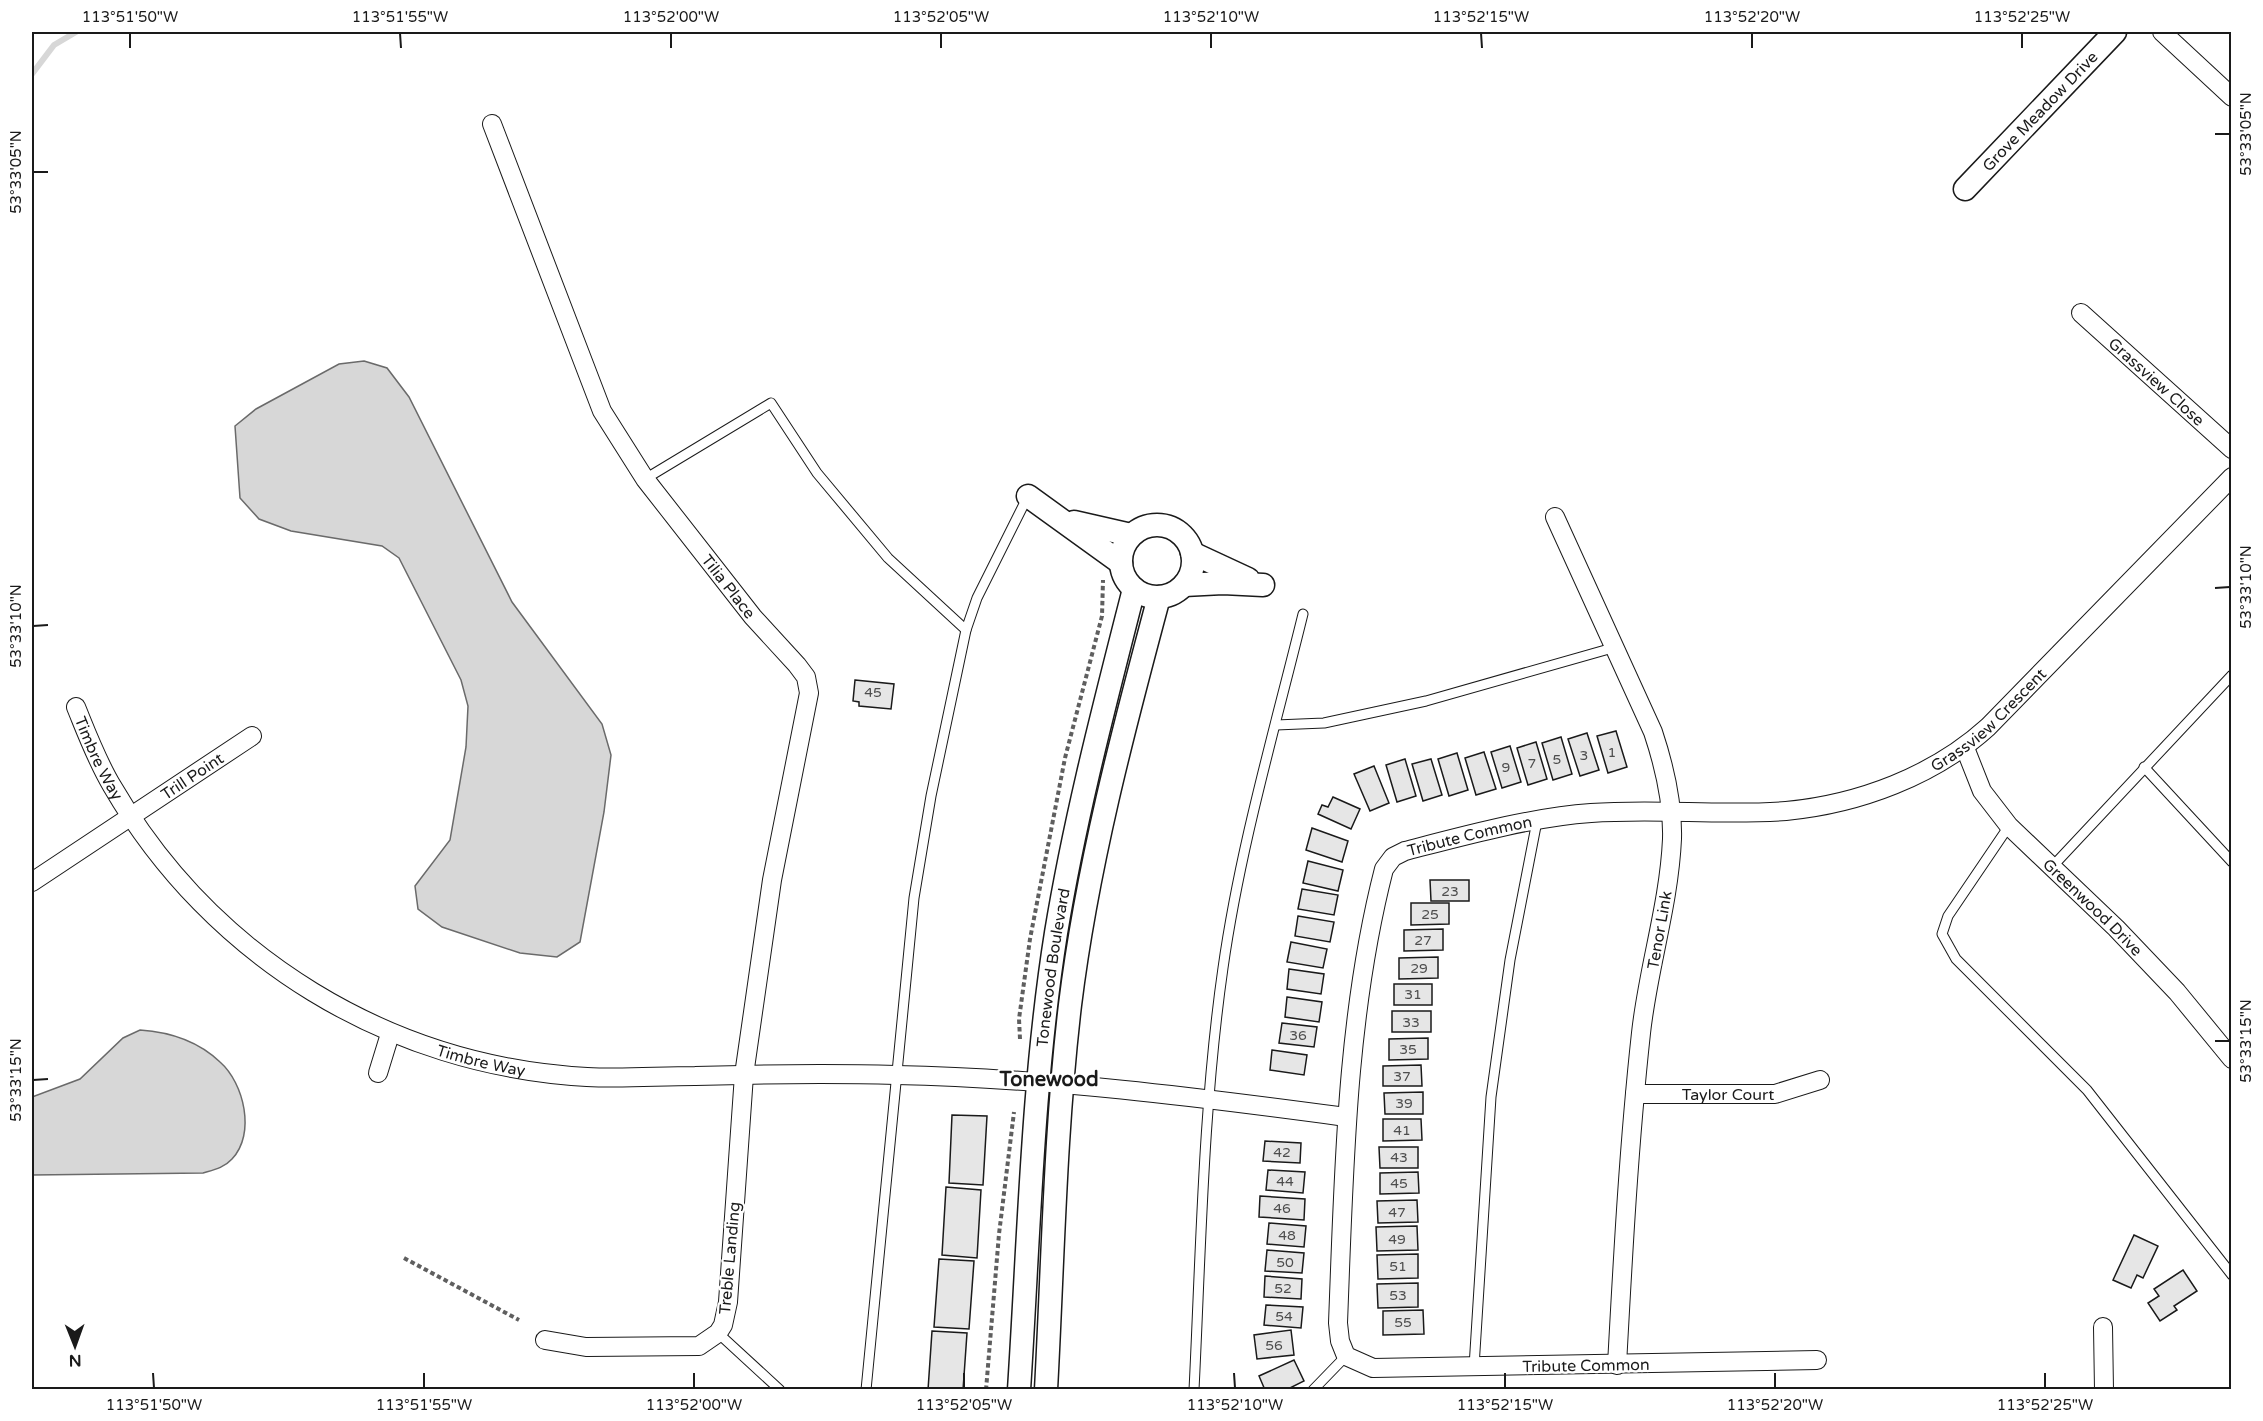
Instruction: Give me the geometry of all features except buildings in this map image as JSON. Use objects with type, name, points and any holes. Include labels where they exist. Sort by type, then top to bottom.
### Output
[{"type":"street","name":"Grove Meadow Drive","points":[[1965,189],[2115,32]]},
{"type":"street","points":[[2162,32],[2232,97]]},
{"type":"street","name":"Tilia Place","points":[[492,124],[602,411],[645,479],[753,617],[806,677],[809,693],[772,880],[744,1075]]},
{"type":"street","name":"Grassview Close","points":[[2081,313],[2232,449]]},
{"type":"street","name":"Grassview Crescent","points":[[1670,810],[1785,811],[1828,805],[1863,796],[1910,777],[1965,748],[2232,477]]},
{"type":"street","points":[[1028,496],[1120,563]]},
{"type":"street","name":"Tenor Link","points":[[1555,517],[1653,732],[1670,810],[1672,836],[1666,894],[1641,1030],[1630,1139],[1617,1365]]},
{"type":"street","points":[[1058,518],[1131,535]]},
{"type":"street","points":[[1163,525],[1184,536],[1192,553],[1192,570],[1184,585],[1173,593],[1159,597],[1146,595],[1134,589],[1125,579],[1120,563],[1123,547],[1131,535],[1142,527],[1163,525]]},
{"type":"street","points":[[1184,585],[1223,583],[1263,585],[1192,553]]},
{"type":"street","name":"Tonewood Boulevard","points":[[1019,1389],[1039,1082],[1055,945],[1077,815],[1134,589]]},
{"type":"street","name":"Tonewood Boulevard","points":[[1046,1389],[1063,1084],[1070,1004],[1089,883],[1159,597]]},
{"type":"street","name":"Timbre Way","points":[[76,707],[99,760],[131,816],[177,874],[225,926],[302,985],[390,1034],[425,1047],[478,1061],[555,1074],[619,1077],[896,1075],[1063,1084]]},
{"type":"street","name":"Trill Point","points":[[32,882],[252,736]]},
{"type":"street","name":"Greenwood Drive","points":[[1965,748],[1982,791],[2009,826],[2116,928],[2177,992],[2232,1059]]},
{"type":"street","name":"Tribute Common","points":[[1670,810],[1592,813],[1537,821],[1405,851],[1393,857],[1384,869],[1361,979],[1346,1117],[1338,1323],[1340,1341],[1347,1356],[1373,1368],[1817,1360]]},
{"type":"street","points":[[378,1073],[390,1034]]},
{"type":"street","name":"Treble Landing","points":[[545,1340],[586,1347],[688,1348],[708,1341],[718,1333],[723,1325],[728,1302],[744,1075]]},
{"type":"street","name":"Taylor Court","points":[[1635,1094],[1775,1094],[1820,1080]]},
{"type":"street","points":[[1063,1084],[1346,1117]]},
{"type":"street","points":[[2103,1327],[2104,1389]]},
{"type":"lane","points":[[645,479],[771,403],[817,472],[888,558],[966,630]]},
{"type":"lane","points":[[866,1389],[914,898],[923,838],[966,630],[977,598],[1028,496]]},
{"type":"lane","points":[[1194,1389],[1209,1100],[1223,969],[1240,867],[1303,614]]},
{"type":"lane","points":[[1276,725],[1324,723],[1426,701],[1616,647]]},
{"type":"lane","points":[[2051,868],[2232,675]]},
{"type":"lane","points":[[2144,767],[2232,862]]},
{"type":"lane","points":[[1474,1367],[1491,1097],[1510,960],[1537,821]]},
{"type":"lane","points":[[2009,826],[1948,916],[1942,934],[1956,959],[2086,1090],[2232,1275]]},
{"type":"lane","points":[[718,1333],[780,1389]]},
{"type":"lane","points":[[1313,1389],[1347,1356]]},
{"type":"path","points":[[986,1389],[999,1234],[1011,1124],[1016,1108]]},
{"type":"path","points":[[404,1258],[519,1320]]},
{"type":"shaded area","points":[[364,361],[387,368],[409,397],[512,602],[602,724],[611,755],[604,812],[580,942],[557,957],[520,953],[442,927],[418,909],[415,886],[450,840],[466,747],[468,706],[461,680],[399,558],[382,546],[291,531],[259,519],[240,498],[235,426],[256,409],[339,364]]},
{"type":"shaded area","points":[[140,1030],[173,1035],[193,1043],[220,1062],[228,1071],[241,1095],[245,1123],[244,1136],[232,1159],[222,1167],[203,1173],[32,1175],[32,1097],[80,1079],[123,1038]]},
{"type":"waterway","points":[[32,74],[54,45],[76,32]]},
{"type":"district","name":"Tonewood","points":[[1049,1079]]}]
